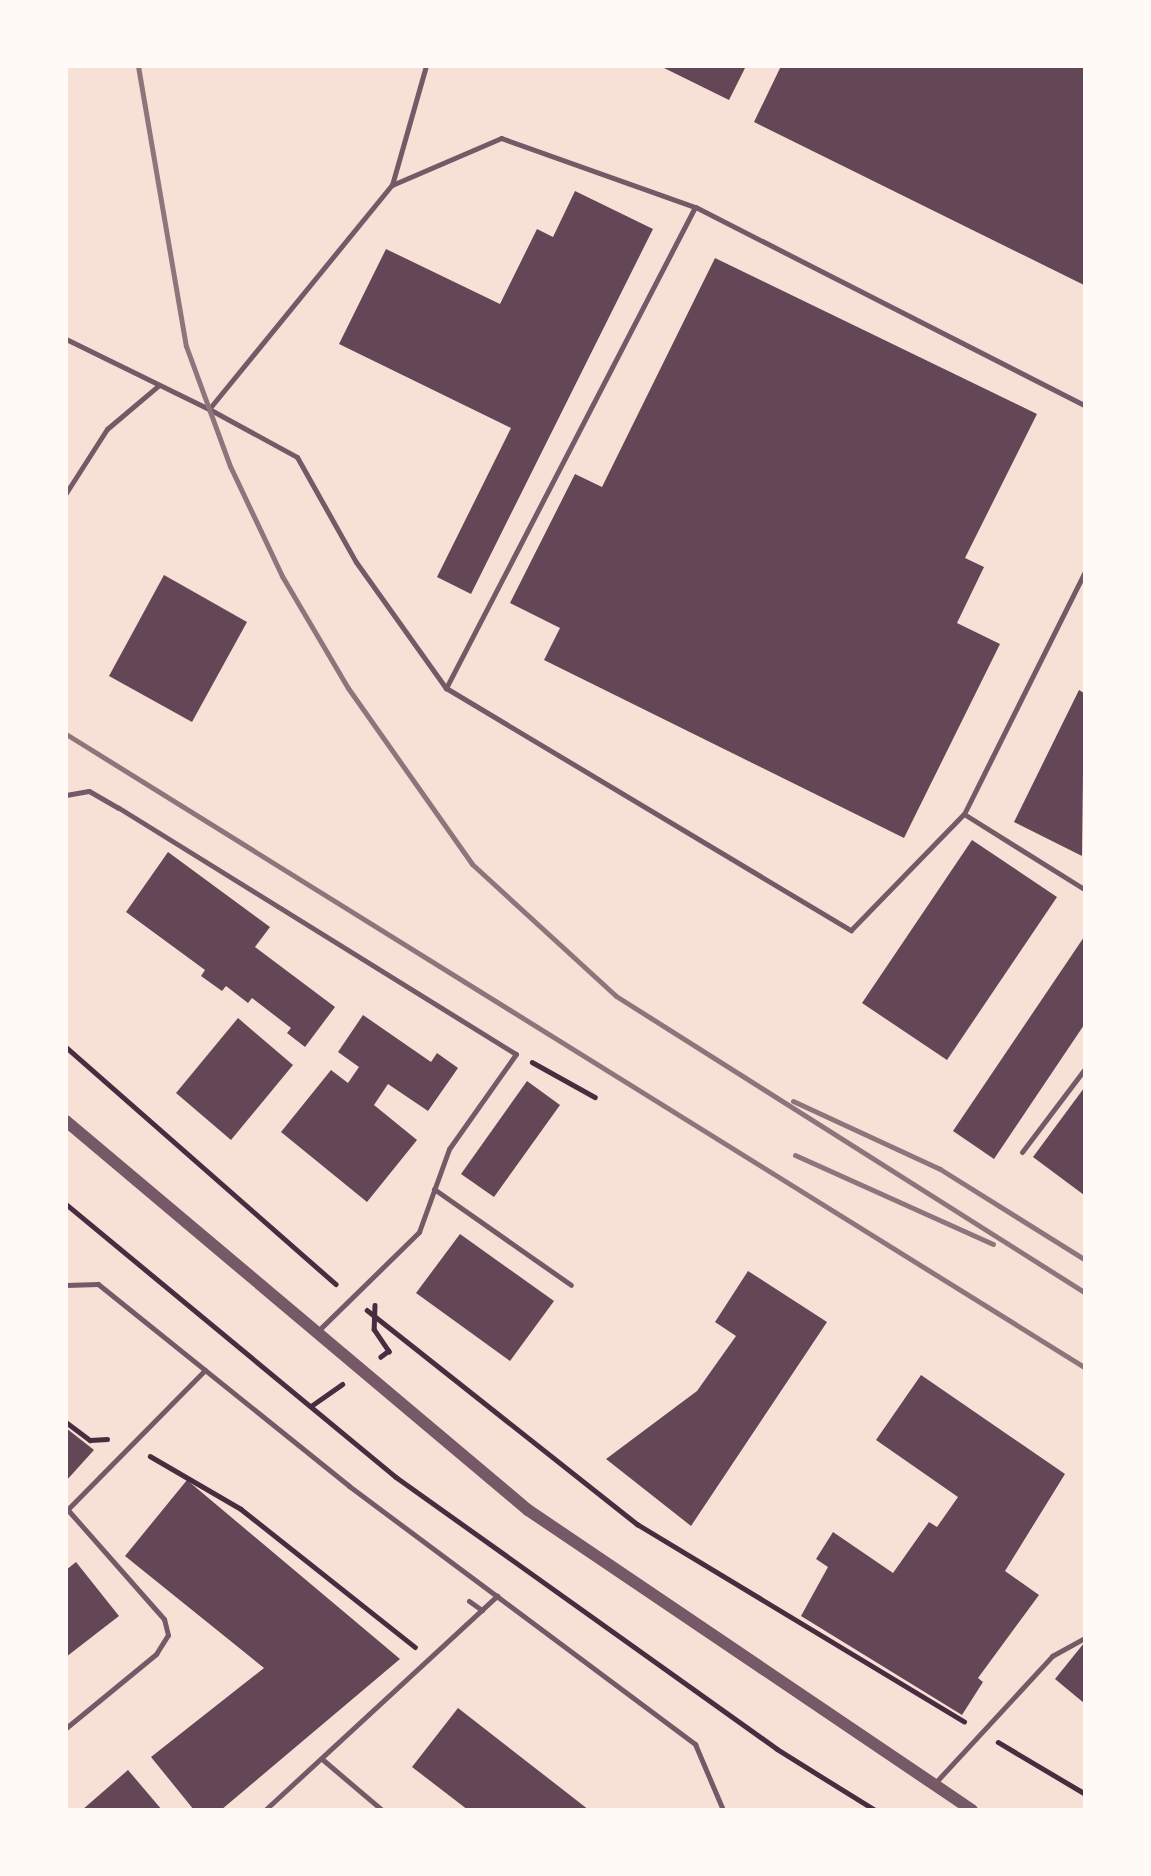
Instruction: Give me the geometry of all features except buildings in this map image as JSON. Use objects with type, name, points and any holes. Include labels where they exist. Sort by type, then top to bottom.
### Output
[{"type":"street","points":[[66,1121],[528,1510],[972,1810]]},
{"type":"lane","points":[[209,409],[392,185],[426,66]]},
{"type":"lane","points":[[392,185],[501,138],[695,206],[1084,405]]},
{"type":"lane","points":[[446,688],[695,206]]},
{"type":"lane","points":[[66,339],[209,409],[297,457],[356,562],[446,688],[851,930],[964,814],[1084,573]]},
{"type":"lane","points":[[66,493],[107,429],[159,385]]},
{"type":"lane","points":[[66,795],[89,791],[119,808],[516,1054],[449,1149],[419,1232],[318,1331]]},
{"type":"lane","points":[[964,814],[1084,889]]},
{"type":"lane","points":[[1022,1152],[1084,1070]]},
{"type":"lane","points":[[434,1189],[571,1285]]},
{"type":"lane","points":[[66,1285],[98,1284],[497,1596],[695,1744],[723,1810]]},
{"type":"lane","points":[[66,1728],[156,1654],[168,1635],[164,1619],[67,1511],[205,1370]]},
{"type":"lane","points":[[265,1810],[497,1596]]},
{"type":"lane","points":[[469,1601],[482,1610]]},
{"type":"lane","points":[[933,1786],[1052,1656],[1084,1638]]},
{"type":"lane","points":[[322,1759],[382,1810]]},
{"type":"path","points":[[66,1047],[353,1298],[637,1524],[1084,1793]]},
{"type":"path","points":[[516,1054],[595,1097]]},
{"type":"path","points":[[66,1204],[397,1477],[777,1749],[875,1810]]},
{"type":"path","points":[[66,1422],[90,1440],[119,1438],[241,1509],[424,1654]]},
{"type":"railway","points":[[138,66],[186,346],[230,466],[282,576],[348,688],[472,864],[616,996],[1084,1292]]},
{"type":"railway","points":[[66,734],[1084,1367]]},
{"type":"railway","points":[[793,1101],[940,1169],[1084,1259]]},
{"type":"railway","points":[[795,1155],[993,1244]]}]
